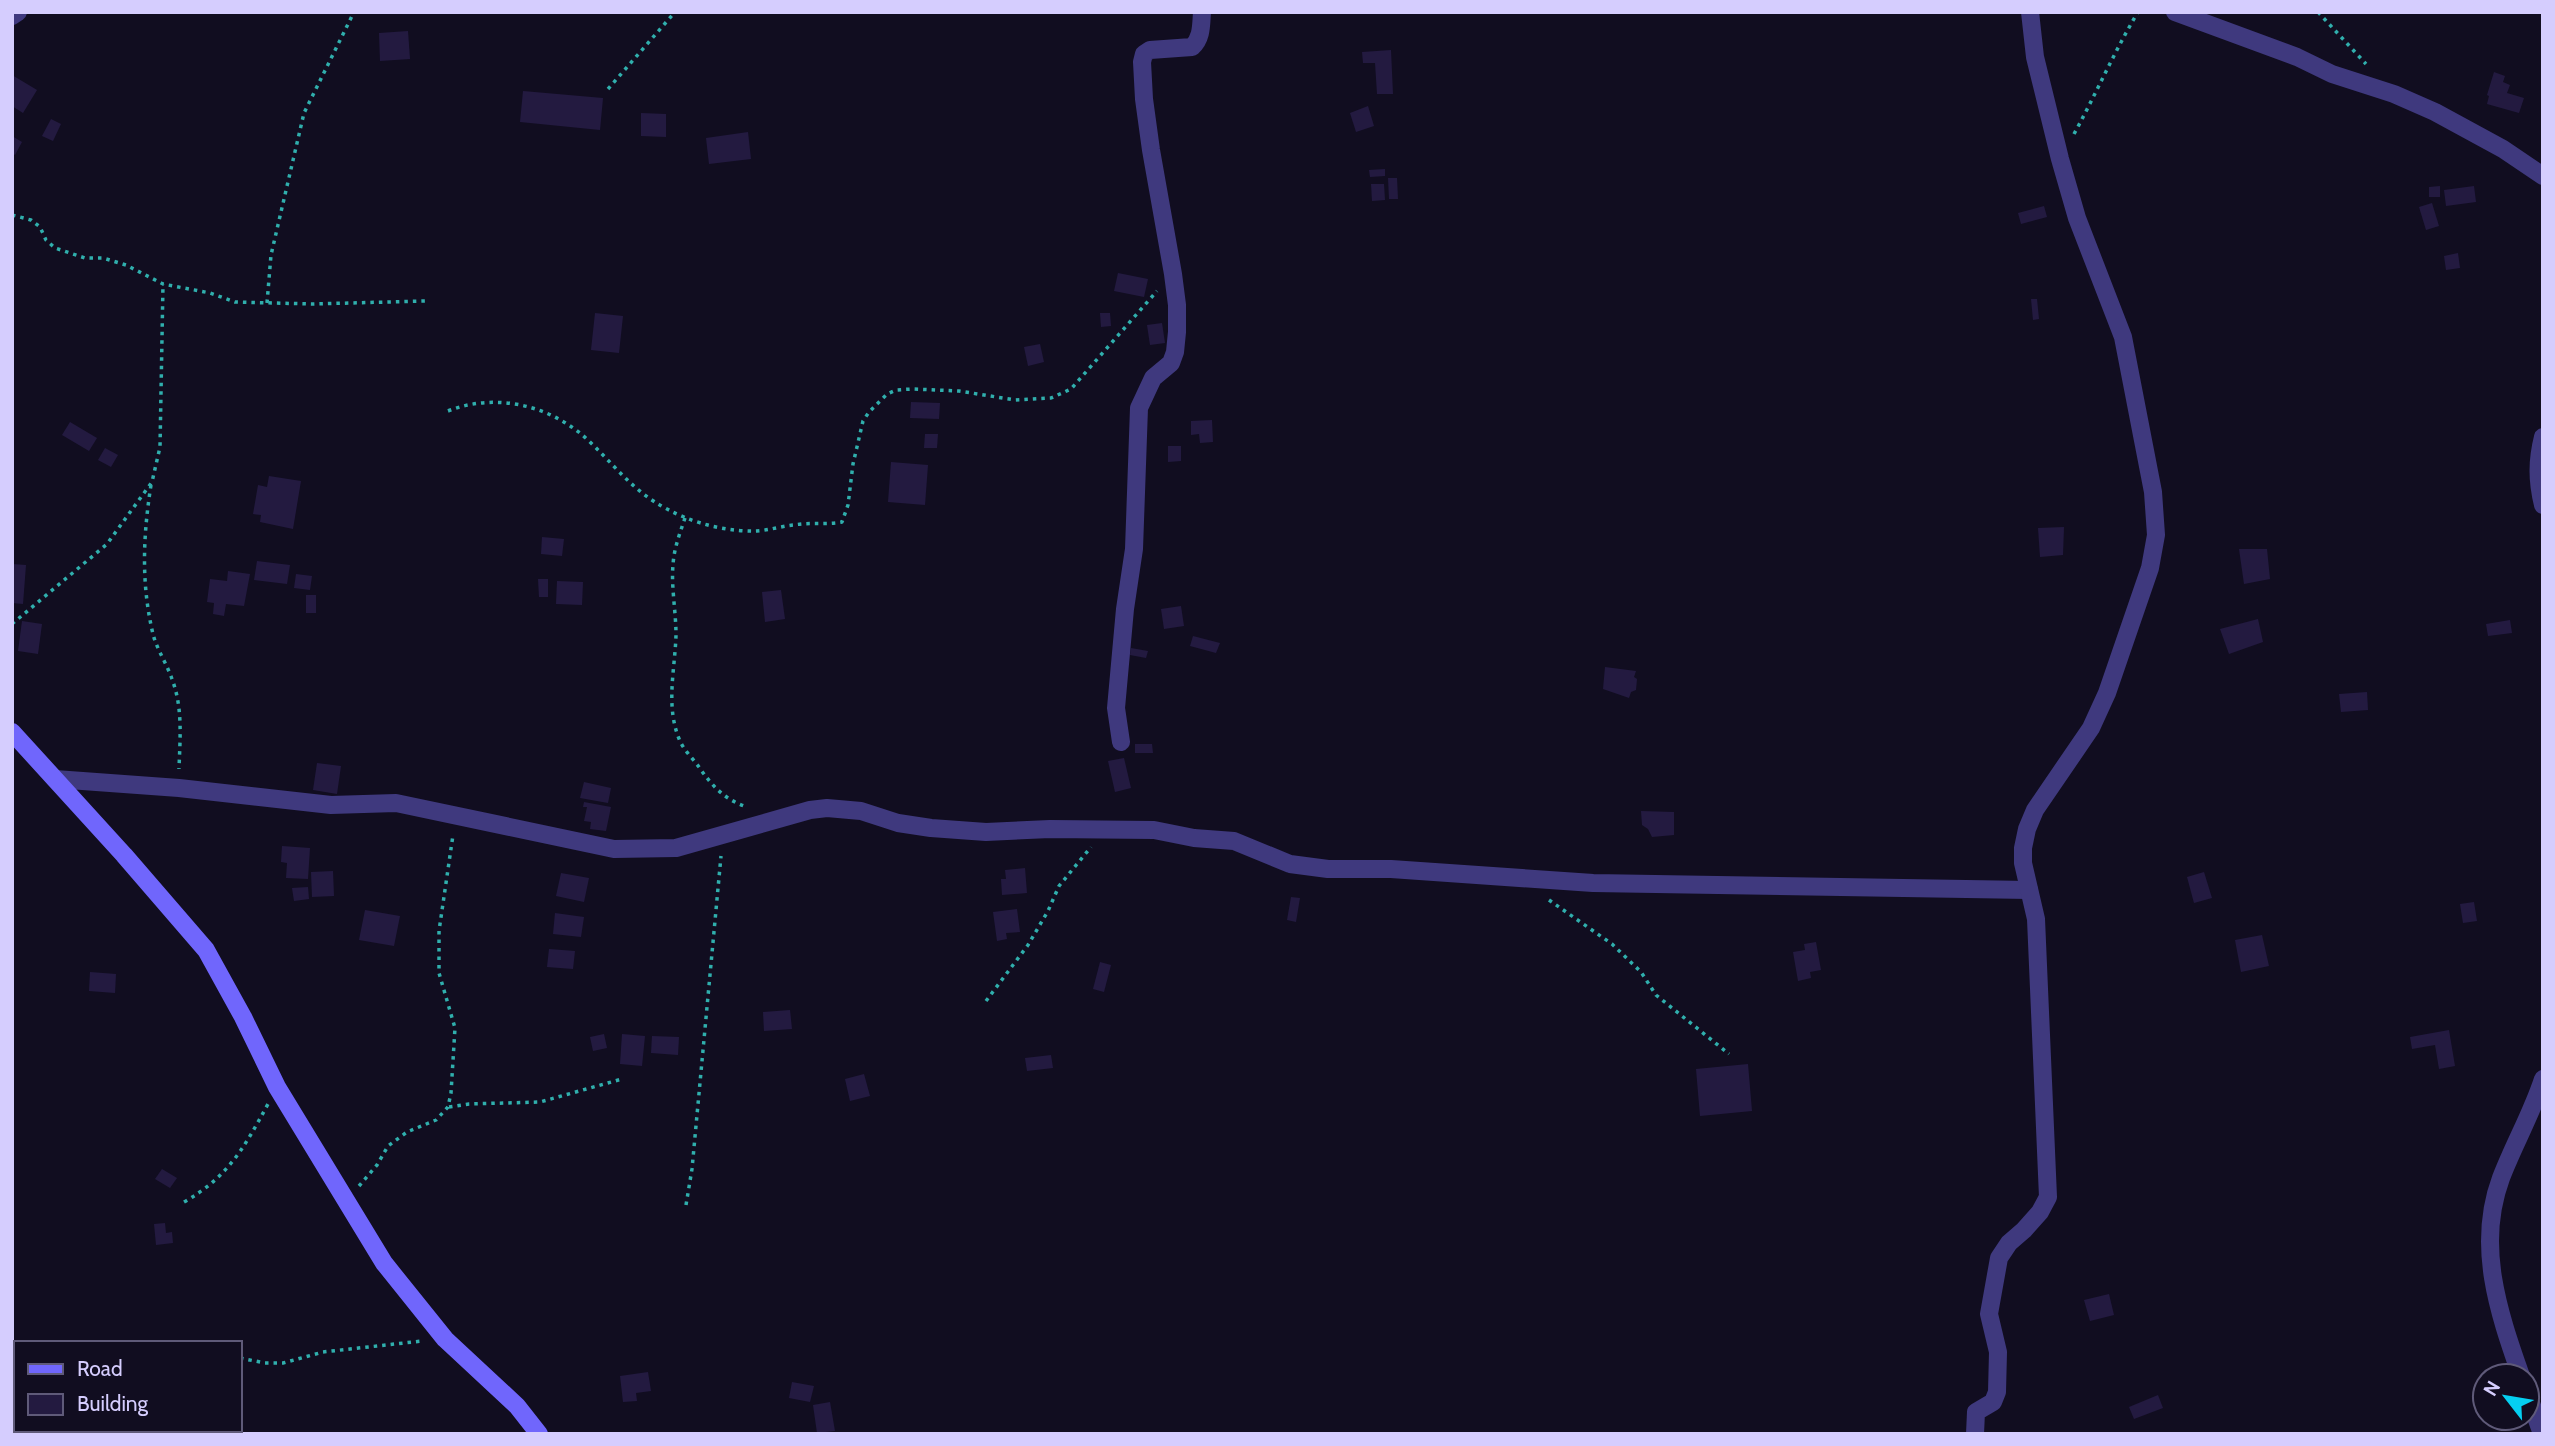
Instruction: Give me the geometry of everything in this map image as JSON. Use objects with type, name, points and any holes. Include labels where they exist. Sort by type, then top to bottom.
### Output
[{"type":"main road","points":[[13,737],[124,855],[205,950],[243,1017],[277,1087],[384,1263],[445,1339],[517,1406],[539,1434]]},
{"type":"street","points":[[12,16],[18,12]]},
{"type":"street","points":[[1121,742],[1116,708],[1125,609],[1134,549],[1139,408],[1153,377],[1171,363],[1175,352],[1177,305],[1154,173],[1142,62],[1144,54],[1150,50],[1192,47],[1197,43],[1202,12]]},
{"type":"street","points":[[1975,1434],[1976,1412],[1993,1402],[1997,1392],[1998,1352],[1989,1314],[1999,1258],[2009,1243],[2040,1212],[2048,1196],[2038,939],[2022,848],[2035,810],[2091,728],[2107,693],[2150,568],[2156,535],[2153,492],[2123,337],[2081,229],[2060,159],[2035,57],[2031,12]]},
{"type":"street","points":[[2175,12],[2435,112],[2503,149],[2543,176]]},
{"type":"street","points":[[2543,437],[2537,475],[2543,505]]},
{"type":"street","points":[[55,779],[178,788],[331,805],[396,803],[614,849],[676,848],[810,810],[827,808],[861,811],[898,823],[972,831],[1110,828],[1154,831],[1234,841],[1290,864],[1328,869],[1391,869],[1607,883],[2029,890]]},
{"type":"street","points":[[2516,1362],[2497,1303],[2489,1245],[2492,1215],[2501,1180],[2543,1079]]},
{"type":"path","points":[[267,303],[271,255],[304,113],[354,12]]},
{"type":"path","points":[[608,89],[675,12]]},
{"type":"path","points":[[2060,159],[2096,94],[2118,45],[2138,12]]},
{"type":"path","points":[[2318,12],[2394,94]]},
{"type":"path","points":[[12,215],[31,220],[40,227],[46,240],[55,248],[85,258],[103,258],[126,265],[163,284],[211,293],[235,302],[426,301]]},
{"type":"path","points":[[448,411],[465,404],[486,402],[518,404],[550,413],[589,441],[642,495],[685,518],[712,526],[755,531],[795,524],[842,522],[848,505],[853,464],[863,421],[887,394],[896,390],[912,389],[959,391],[1015,400],[1051,398],[1071,389],[1173,274]]},
{"type":"path","points":[[163,284],[160,447],[144,529],[143,565],[154,638],[173,680],[181,716],[178,788]]},
{"type":"path","points":[[12,624],[107,544],[152,482]]},
{"type":"path","points":[[685,518],[672,567],[676,638],[672,660],[675,724],[681,742],[712,786],[727,798],[750,808]]},
{"type":"path","points":[[346,1201],[377,1165],[387,1146],[407,1132],[436,1120],[447,1107],[451,1093],[455,1028],[439,973],[439,931],[456,816]]},
{"type":"path","points":[[986,1001],[1028,945],[1059,886],[1110,828]]},
{"type":"path","points":[[685,1205],[692,1169],[723,836]]},
{"type":"path","points":[[1520,877],[1612,944],[1642,972],[1657,995],[1729,1054]]},
{"type":"path","points":[[447,1107],[540,1102],[622,1079]]},
{"type":"path","points":[[184,1202],[221,1177],[277,1087]]},
{"type":"path","points":[[242,1359],[283,1363],[323,1352],[445,1339]]},
{"type":"building","points":[[408,31],[410,59],[380,61],[379,33]]},
{"type":"building","points":[[1391,50],[1393,94],[1377,94],[1375,63],[1363,63],[1362,52]]},
{"type":"building","points":[[2494,72],[2505,76],[2503,82],[2510,85],[2507,93],[2524,98],[2519,113],[2487,104]]},
{"type":"building","points":[[12,75],[37,90],[23,113],[12,106]]},
{"type":"building","points":[[523,91],[603,98],[600,130],[520,122]]},
{"type":"building","points":[[1368,106],[1374,126],[1356,132],[1350,113]]},
{"type":"building","points":[[641,113],[666,114],[666,137],[641,136]]},
{"type":"building","points":[[51,119],[61,124],[53,141],[42,136]]},
{"type":"building","points":[[748,132],[751,159],[709,164],[706,138]]},
{"type":"building","points":[[12,136],[22,142],[15,155],[12,153]]},
{"type":"building","points":[[1385,169],[1385,176],[1370,177],[1369,170]]},
{"type":"building","points":[[1388,178],[1397,178],[1398,199],[1389,199]]},
{"type":"building","points":[[1371,184],[1384,184],[1385,200],[1372,201]]},
{"type":"building","points":[[2440,186],[2440,197],[2429,197],[2429,187]]},
{"type":"building","points":[[2474,186],[2476,202],[2446,206],[2444,190]]},
{"type":"building","points":[[2432,203],[2439,226],[2426,230],[2419,207]]},
{"type":"building","points":[[2044,206],[2047,217],[2021,224],[2018,213]]},
{"type":"building","points":[[2458,253],[2460,268],[2446,270],[2444,256]]},
{"type":"building","points":[[1118,273],[1148,279],[1144,297],[1114,291]]},
{"type":"building","points":[[2031,299],[2037,299],[2039,319],[2033,320]]},
{"type":"building","points":[[595,313],[623,316],[619,353],[591,350]]},
{"type":"building","points":[[1100,313],[1110,313],[1111,326],[1101,327]]},
{"type":"building","points":[[1162,323],[1165,343],[1150,345],[1147,325]]},
{"type":"building","points":[[1040,344],[1044,362],[1028,366],[1024,347]]},
{"type":"building","points":[[911,402],[940,403],[939,419],[910,418]]},
{"type":"building","points":[[1212,420],[1213,442],[1200,443],[1199,434],[1191,435],[1191,421]]},
{"type":"building","points":[[70,422],[97,438],[89,451],[62,435]]},
{"type":"building","points":[[925,434],[938,434],[937,448],[924,448]]},
{"type":"building","points":[[1168,446],[1181,446],[1181,461],[1168,462]]},
{"type":"building","points":[[105,448],[118,455],[111,467],[98,460]]},
{"type":"building","points":[[891,462],[928,465],[925,505],[888,502]]},
{"type":"building","points":[[269,476],[301,481],[293,529],[260,522],[261,515],[253,514],[258,485],[267,487]]},
{"type":"building","points":[[2064,527],[2063,555],[2040,557],[2038,528]]},
{"type":"building","points":[[542,537],[564,539],[562,556],[541,554]]},
{"type":"building","points":[[2239,549],[2267,549],[2270,579],[2244,584]]},
{"type":"building","points":[[257,561],[290,565],[287,584],[254,580]]},
{"type":"building","points":[[12,564],[26,565],[23,604],[12,603]]},
{"type":"building","points":[[228,571],[250,574],[244,606],[226,604],[224,616],[213,614],[214,603],[207,602],[210,579],[227,581]]},
{"type":"building","points":[[296,574],[312,576],[310,590],[294,588]]},
{"type":"building","points":[[538,579],[548,579],[548,597],[539,597]]},
{"type":"building","points":[[557,581],[583,582],[582,605],[556,604]]},
{"type":"building","points":[[781,590],[785,619],[765,622],[762,592]]},
{"type":"building","points":[[306,595],[316,595],[316,613],[306,613]]},
{"type":"building","points":[[1181,606],[1184,626],[1164,629],[1161,609]]},
{"type":"building","points":[[2258,619],[2263,642],[2229,654],[2220,629]]},
{"type":"building","points":[[2510,620],[2512,633],[2488,636],[2486,624]]},
{"type":"building","points":[[22,621],[42,624],[38,654],[18,651]]},
{"type":"building","points":[[1193,636],[1220,643],[1216,653],[1190,646]]},
{"type":"building","points":[[1131,648],[1148,651],[1146,658],[1130,655]]},
{"type":"building","points":[[1605,667],[1636,671],[1636,690],[1631,692],[1629,698],[1603,689]]},
{"type":"building","points":[[2367,692],[2368,710],[2341,712],[2339,694]]},
{"type":"building","points":[[1135,744],[1152,744],[1153,753],[1135,753]]},
{"type":"building","points":[[1124,758],[1131,788],[1115,792],[1108,761]]},
{"type":"building","points":[[317,763],[341,766],[337,794],[313,790]]},
{"type":"building","points":[[584,782],[611,788],[608,803],[580,798]]},
{"type":"building","points":[[584,802],[611,807],[606,831],[590,829],[591,822],[584,821],[587,807],[583,807]]},
{"type":"building","points":[[1641,811],[1674,812],[1674,835],[1652,837],[1642,825]]},
{"type":"building","points":[[282,846],[310,848],[308,879],[286,878],[287,863],[281,862]]},
{"type":"building","points":[[1025,868],[1027,893],[1002,895],[1001,879],[1006,879],[1005,870]]},
{"type":"building","points":[[333,871],[334,896],[312,897],[311,872]]},
{"type":"building","points":[[2204,872],[2212,898],[2194,903],[2187,877]]},
{"type":"building","points":[[561,873],[589,878],[584,902],[556,896]]},
{"type":"building","points":[[308,887],[309,899],[294,901],[292,888]]},
{"type":"building","points":[[1291,897],[1300,898],[1296,922],[1287,920]]},
{"type":"building","points":[[2474,902],[2477,921],[2463,923],[2460,904]]},
{"type":"building","points":[[1017,909],[1020,932],[1006,933],[1007,939],[997,941],[993,912]]},
{"type":"building","points":[[365,910],[400,916],[394,946],[359,940]]},
{"type":"building","points":[[555,913],[584,917],[581,937],[553,934]]},
{"type":"building","points":[[2262,935],[2269,966],[2241,972],[2235,940]]},
{"type":"building","points":[[1816,942],[1821,970],[1810,972],[1811,978],[1798,981],[1793,952],[1805,950],[1804,944]]},
{"type":"building","points":[[549,949],[575,951],[573,969],[547,967]]},
{"type":"building","points":[[1100,962],[1111,965],[1104,992],[1093,989]]},
{"type":"building","points":[[90,972],[116,974],[115,993],[89,991]]},
{"type":"building","points":[[790,1010],[792,1029],[764,1031],[763,1012]]},
{"type":"building","points":[[2449,1030],[2455,1066],[2439,1069],[2435,1045],[2412,1049],[2410,1037]]},
{"type":"building","points":[[604,1034],[607,1048],[593,1051],[590,1037]]},
{"type":"building","points":[[622,1034],[645,1036],[642,1066],[620,1064]]},
{"type":"building","points":[[652,1036],[679,1037],[678,1055],[651,1053]]},
{"type":"building","points":[[1051,1055],[1053,1068],[1027,1071],[1025,1058]]},
{"type":"building","points":[[1748,1064],[1752,1111],[1700,1116],[1696,1069]]},
{"type":"building","points":[[864,1074],[870,1096],[850,1101],[845,1079]]},
{"type":"building","points":[[162,1169],[177,1178],[170,1188],[155,1179]]},
{"type":"building","points":[[165,1223],[166,1233],[172,1232],[173,1243],[156,1245],[154,1224]]},
{"type":"building","points":[[2109,1294],[2114,1315],[2090,1321],[2084,1300]]},
{"type":"building","points":[[648,1372],[651,1391],[636,1393],[637,1401],[623,1402],[620,1376]]},
{"type":"building","points":[[792,1382],[814,1386],[810,1402],[789,1398]]},
{"type":"building","points":[[2158,1395],[2163,1408],[2134,1419],[2129,1407]]},
{"type":"building","points":[[830,1402],[835,1431],[817,1433],[813,1405]]}]
